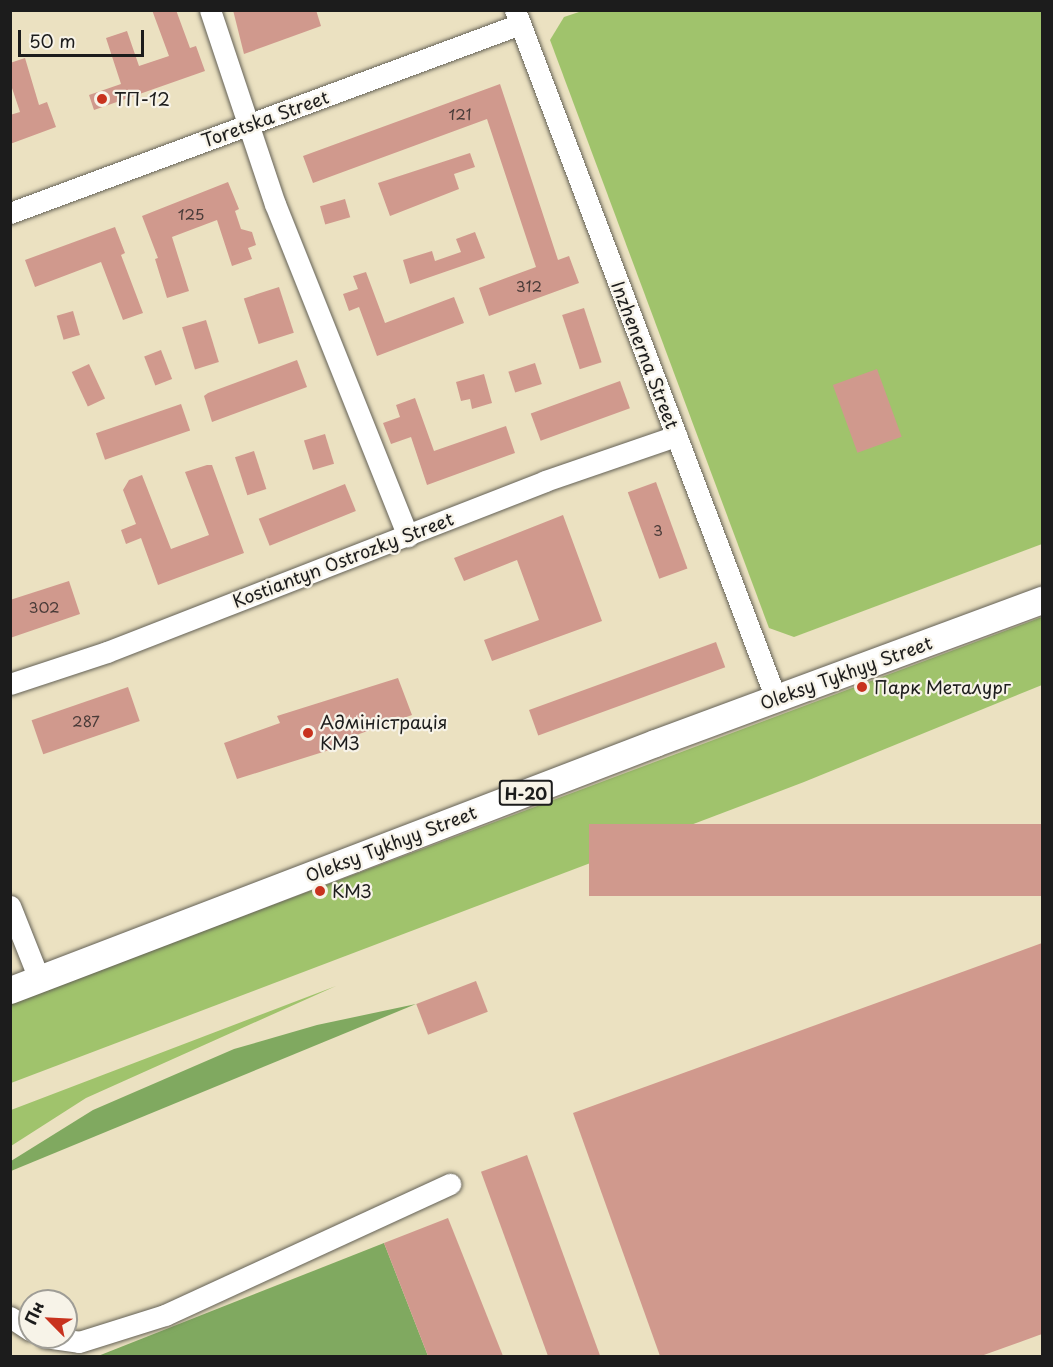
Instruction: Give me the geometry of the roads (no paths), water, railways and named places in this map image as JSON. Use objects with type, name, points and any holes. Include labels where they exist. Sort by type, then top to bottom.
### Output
[{"type":"main road","name":"Oleksy Tykhyy Street","points":[[10,990],[1042,600]]},
{"type":"street","points":[[210,10],[247,126],[408,536]]},
{"type":"street","name":"Toretska Street","points":[[10,213],[247,126],[518,17]]},
{"type":"street","name":"Inzhenerna Street","points":[[518,17],[776,699]]},
{"type":"street","name":"Kostiantyn Ostrozky Street","points":[[10,684],[106,652],[545,481],[676,436]]},
{"type":"street","points":[[10,906],[39,979]]},
{"type":"street","points":[[78,1342],[165,1315],[450,1184]]},
{"type":"place","name":"ТП-12","points":[[102,99]]},
{"type":"place","name":"Парк Металург","points":[[862,687]]},
{"type":"place","name":"Адміністрація КМЗ","points":[[308,733]]},
{"type":"place","name":"КМЗ","points":[[320,891]]}]
